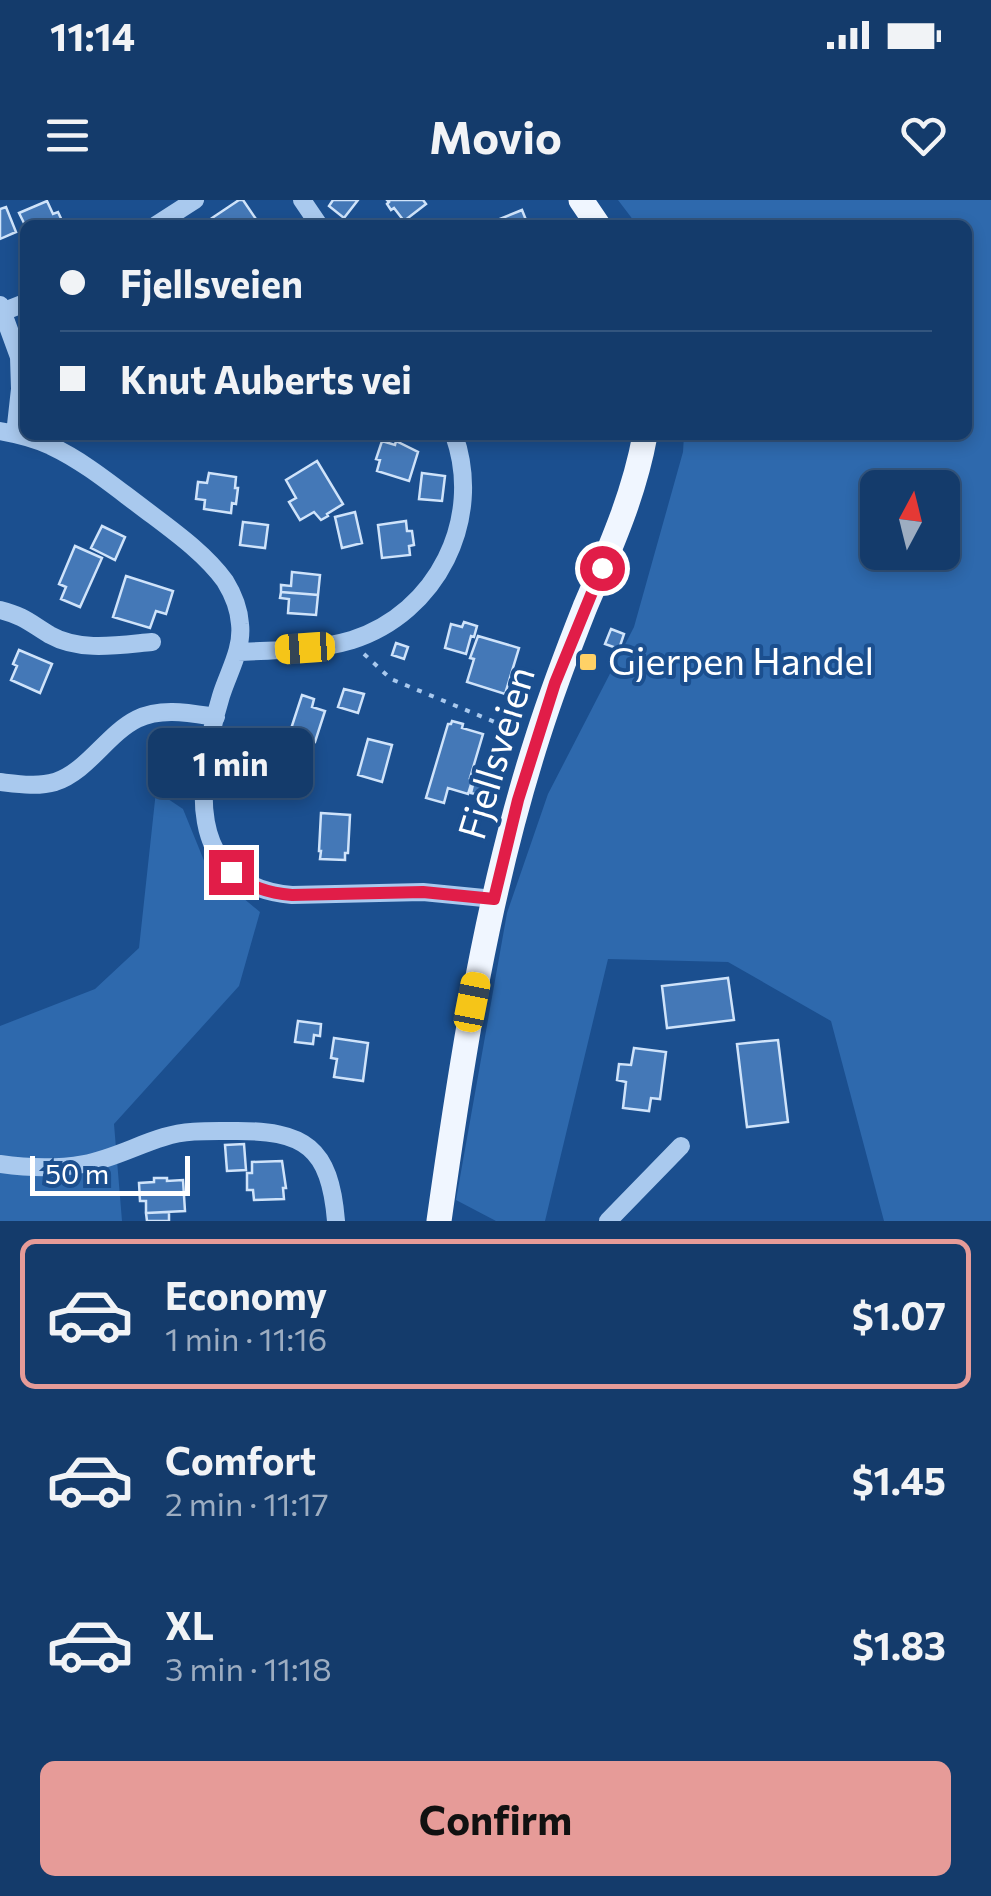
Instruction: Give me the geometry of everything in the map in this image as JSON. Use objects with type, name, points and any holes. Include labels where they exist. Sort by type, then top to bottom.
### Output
[{"type":"main road","name":"Fjellsveien","points":[[440,1221],[467,1031],[518,800],[566,654],[631,498],[644,440]]},
{"type":"street","points":[[164,220],[195,200]]},
{"type":"street","points":[[1,308],[19,357],[20,389],[8,432]]},
{"type":"street","points":[[36,440],[70,455],[179,536],[228,588],[239,612],[237,652],[216,717],[204,780],[210,843],[231,872],[247,884],[271,893],[423,892],[494,899]]},
{"type":"street","points":[[237,652],[305,648],[356,639],[374,632],[427,591],[451,548],[462,506],[462,462],[455,440]]},
{"type":"street","points":[[0,610],[71,643],[94,646],[152,642]]},
{"type":"street","points":[[0,782],[57,781],[138,718],[162,712],[216,717]]},
{"type":"street","points":[[0,1164],[48,1168],[82,1164],[184,1132],[241,1130],[284,1135],[302,1141],[324,1165],[334,1191],[336,1221]]},
{"type":"street","points":[[608,1221],[681,1146]]},
{"type":"path","points":[[356,639],[362,652],[390,679],[537,739]]},
{"type":"shaded area","points":[[618,200],[991,200],[991,1221],[884,1221],[831,1021],[728,962],[608,959],[545,1221],[496,1221],[456,1200],[507,913],[548,794],[634,627],[684,440],[972,440],[972,220],[633,220]]},
{"type":"shaded area","points":[[156,791],[183,809],[207,868],[260,912],[239,986],[114,1124],[122,1221],[0,1221],[0,1026],[95,989],[139,948]]},
{"type":"building","points":[[243,200],[257,220],[213,220]]},
{"type":"building","points":[[333,200],[358,200],[344,218],[329,206]]},
{"type":"building","points":[[423,200],[426,204],[403,220],[394,208],[391,210],[389,202]]},
{"type":"building","points":[[47,201],[53,214],[58,212],[62,220],[22,220],[19,213]]},
{"type":"building","points":[[6,207],[16,232],[0,239],[0,209]]},
{"type":"building","points":[[522,210],[526,220],[497,220]]},
{"type":"building","points":[[382,441],[395,445],[396,441],[418,452],[409,481],[377,471]]},
{"type":"building","points":[[317,461],[343,504],[321,520],[314,512],[300,520],[289,502],[296,498],[286,480]]},
{"type":"building","points":[[209,473],[236,477],[236,504],[232,503],[231,513],[204,509],[205,500],[196,499],[198,482],[207,483]]},
{"type":"building","points":[[422,473],[445,476],[442,501],[419,499]]},
{"type":"building","points":[[355,512],[362,543],[342,548],[335,517]]},
{"type":"building","points":[[406,521],[414,545],[409,546],[410,555],[382,558],[378,525]]},
{"type":"building","points":[[243,522],[268,525],[265,548],[240,545]]},
{"type":"building","points":[[102,526],[125,537],[115,560],[91,548]]},
{"type":"building","points":[[75,546],[102,558],[80,607],[61,599],[66,587],[59,584]]},
{"type":"building","points":[[292,572],[320,575],[318,595],[281,592],[281,585],[291,586]]},
{"type":"building","points":[[126,576],[173,591],[166,614],[156,611],[150,628],[113,617]]},
{"type":"building","points":[[281,592],[318,595],[316,615],[288,613],[289,599],[280,598]]},
{"type":"building","points":[[464,622],[477,626],[466,654],[445,648],[451,624],[462,627]]},
{"type":"building","points":[[611,629],[624,634],[619,649],[605,644]]},
{"type":"building","points":[[478,636],[519,648],[505,694],[467,682]]},
{"type":"building","points":[[396,643],[408,647],[404,659],[392,655]]},
{"type":"building","points":[[19,650],[52,664],[40,693],[11,680]]},
{"type":"building","points":[[344,689],[364,694],[358,713],[338,707]]},
{"type":"building","points":[[302,695],[314,699],[312,707],[325,711],[315,742],[289,735]]},
{"type":"building","points":[[452,721],[483,734],[468,794],[448,788],[444,803],[426,798]]},
{"type":"building","points":[[230,737],[249,743],[242,766],[223,761]]},
{"type":"building","points":[[368,739],[392,745],[382,782],[358,775]]},
{"type":"building","points":[[256,753],[283,761],[282,766],[288,768],[283,782],[278,780],[276,785],[249,777]]},
{"type":"building","points":[[476,772],[497,777],[492,798],[471,793]]},
{"type":"building","points":[[321,813],[350,815],[345,860],[320,859]]},
{"type":"building","points":[[728,978],[734,1020],[667,1028],[662,986]]},
{"type":"building","points":[[298,1021],[321,1024],[320,1036],[314,1035],[313,1044],[295,1042]]},
{"type":"building","points":[[334,1038],[368,1043],[363,1081],[334,1077]]},
{"type":"building","points":[[778,1040],[788,1122],[747,1127],[737,1044]]},
{"type":"building","points":[[634,1048],[666,1052],[660,1099],[651,1098],[649,1111],[623,1108],[626,1082],[617,1080],[619,1064],[631,1065]]},
{"type":"building","points":[[244,1144],[246,1170],[227,1171],[225,1145]]},
{"type":"building","points":[[282,1161],[284,1199],[254,1200],[253,1190],[247,1190],[252,1162]]},
{"type":"building","points":[[154,1178],[183,1180],[185,1211],[146,1213],[146,1201],[140,1201],[139,1183],[154,1182]]},
{"type":"building","points":[[169,1212],[169,1221],[147,1221],[146,1213]]},
{"type":"place","name":"Gjerpen Handel","points":[[588,662]]},
{"type":"route","points":[[231,872],[247,884],[271,893],[423,892],[494,899],[518,800],[555,683],[602,568]]}]
